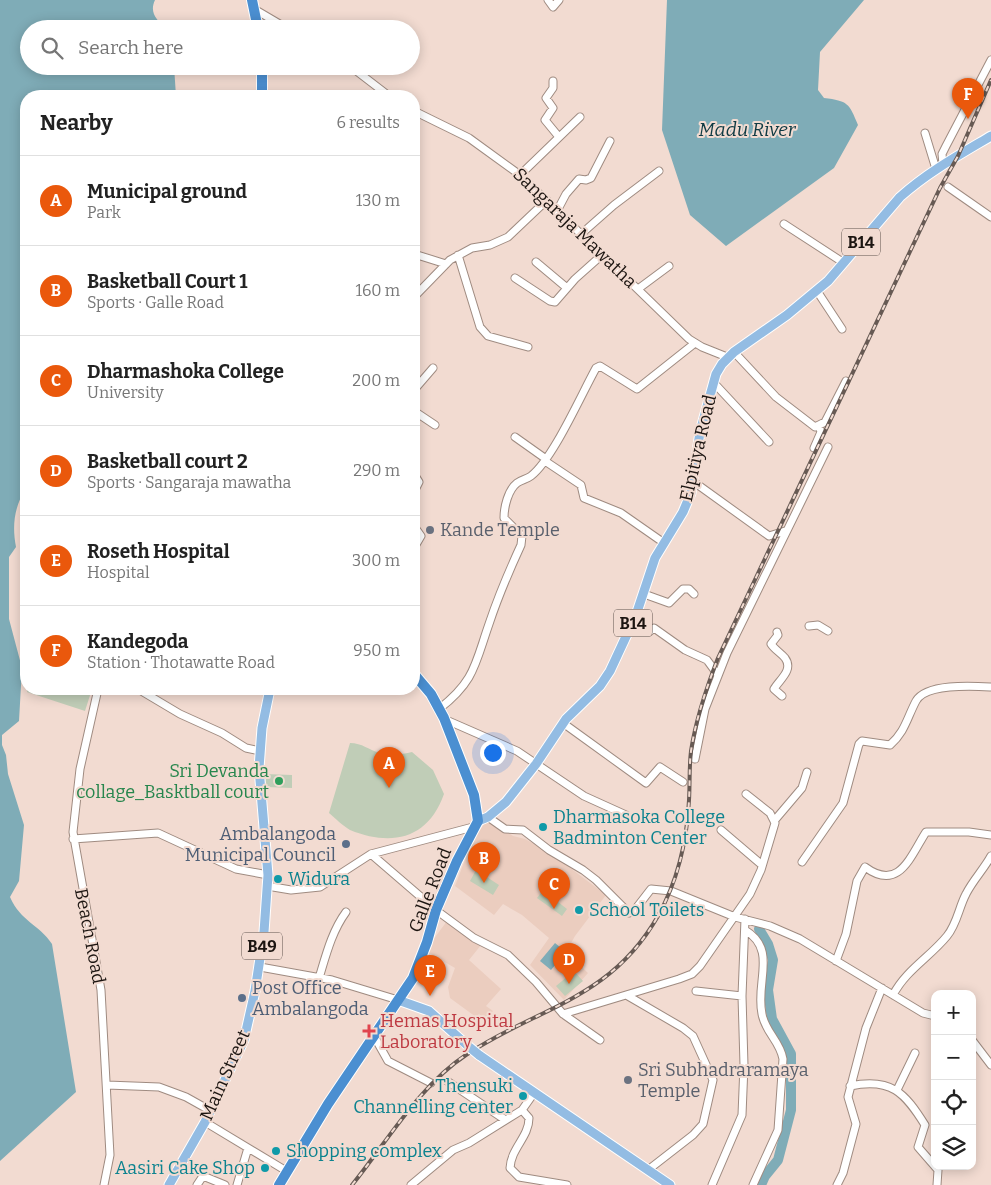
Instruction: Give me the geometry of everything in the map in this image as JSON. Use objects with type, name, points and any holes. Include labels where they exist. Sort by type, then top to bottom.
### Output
[{"type":"highway","points":[[253,5],[256,20]]},
{"type":"highway","points":[[262,75],[262,90]]},
{"type":"highway","points":[[420,680],[425,685],[444,718],[474,795],[476,824]]},
{"type":"highway","name":"Galle Road","points":[[279,1185],[328,1104],[413,978],[422,957],[436,910],[476,824]]},
{"type":"main road","name":"Elpitiya Road","points":[[476,824],[506,802],[536,764],[563,723],[610,671],[633,623],[655,558],[684,512],[694,482],[700,432],[714,383],[730,354],[787,315],[817,291],[844,263],[900,197],[939,167],[991,136]]},
{"type":"main road","name":"Main Street","points":[[169,1185],[205,1122],[244,1040],[260,967],[268,875],[259,768],[269,695]]},
{"type":"main road","points":[[398,1000],[429,1011],[479,1055],[670,1185]]},
{"type":"street","points":[[548,0],[553,7],[563,1]]},
{"type":"street","points":[[253,5],[275,20]]},
{"type":"street","points":[[939,167],[942,154],[991,60]]},
{"type":"street","points":[[362,75],[381,90]]},
{"type":"street","points":[[553,81],[554,88],[546,98],[553,108],[546,120],[559,136]]},
{"type":"street","name":"Sangaraja Mawatha","points":[[420,114],[469,138],[520,174],[580,235],[695,343],[730,354]]},
{"type":"street","points":[[520,174],[580,117]]},
{"type":"street","points":[[925,133],[939,167]]},
{"type":"street","points":[[557,210],[574,183],[579,179],[586,180],[591,178],[610,141]]},
{"type":"street","points":[[580,235],[614,204],[659,171]]},
{"type":"street","points":[[948,187],[991,217]]},
{"type":"street","points":[[420,291],[446,264],[458,256],[472,248],[490,245],[508,237],[547,200]]},
{"type":"street","points":[[784,224],[844,263]]},
{"type":"street","points":[[515,278],[550,301],[555,302],[602,254]]},
{"type":"street","points":[[420,256],[446,264]]},
{"type":"street","points":[[458,256],[480,327],[488,336],[528,347]]},
{"type":"street","points":[[536,262],[568,288]]},
{"type":"street","points":[[638,289],[669,266]]},
{"type":"street","points":[[817,291],[842,329]]},
{"type":"street","points":[[439,709],[462,690],[472,672],[499,595],[521,545],[522,536],[504,518],[508,498],[517,483],[530,477],[545,460],[596,368],[600,366],[637,389],[695,343]]},
{"type":"street","points":[[730,354],[808,424],[819,426],[825,422],[846,381]]},
{"type":"street","points":[[420,383],[433,368]]},
{"type":"street","points":[[714,383],[769,442]]},
{"type":"street","points":[[420,415],[435,424]]},
{"type":"street","points":[[814,448],[821,432],[819,426]]},
{"type":"street","points":[[515,437],[580,485],[584,498],[621,513],[664,543]]},
{"type":"street","points":[[695,758],[705,708],[718,675],[785,530],[828,447]]},
{"type":"street","points":[[694,482],[769,536],[785,530]]},
{"type":"street","points":[[644,594],[669,603],[682,588],[688,589],[694,594]]},
{"type":"street","points":[[633,623],[649,632],[654,628],[685,650],[703,657],[711,664],[718,675]]},
{"type":"street","points":[[809,626],[818,624],[828,631]]},
{"type":"street","points":[[777,632],[778,635],[771,644],[785,658],[789,666],[787,672],[774,688],[782,696]]},
{"type":"street","points":[[802,862],[843,803],[858,744],[862,740],[890,744],[901,734],[918,698],[925,692],[946,688],[991,688]]},
{"type":"street","name":"Beach Road","points":[[97,695],[75,797],[73,839],[101,990],[110,1155],[104,1185]]},
{"type":"street","points":[[148,695],[180,714],[222,733],[246,748],[260,751]]},
{"type":"street","points":[[444,718],[500,742],[596,803],[626,815]]},
{"type":"street","points":[[563,723],[646,783],[660,767],[683,782]]},
{"type":"street","points":[[563,1014],[628,996],[692,974],[710,953],[750,894],[762,865],[774,821],[784,806],[802,788],[806,782],[807,772]]},
{"type":"street","points":[[746,794],[770,813],[774,821]]},
{"type":"street","points":[[488,817],[505,828],[523,830],[549,850],[583,870],[596,880],[629,913],[634,911],[651,889],[671,891],[735,917],[770,926],[800,939],[923,1013],[931,1015]]},
{"type":"street","points":[[267,886],[291,890],[320,887],[371,854],[476,824]]},
{"type":"street","points":[[721,830],[762,865]]},
{"type":"street","points":[[836,961],[846,934],[856,881],[865,867],[878,876],[886,877],[894,874],[908,862],[926,832],[991,835]]},
{"type":"street","points":[[73,839],[158,834],[236,869],[268,875]]},
{"type":"street","points":[[371,854],[436,910],[474,938],[508,955],[536,982],[563,1014],[600,1040]]},
{"type":"street","points":[[893,995],[898,985],[919,962],[947,936],[955,924],[964,896],[991,856]]},
{"type":"street","points":[[319,978],[340,920],[346,912]]},
{"type":"street","points":[[722,1185],[712,1184],[742,1115],[744,1065],[742,996],[745,919]]},
{"type":"street","points":[[745,930],[754,936],[764,954],[760,996],[762,1014],[765,1026],[782,1049],[783,1059],[778,1130],[753,1185]]},
{"type":"street","points":[[260,967],[319,978],[398,1000]]},
{"type":"street","points":[[837,1185],[843,1173],[856,1124],[848,1097],[850,1086],[866,1028],[882,988]]},
{"type":"street","points":[[696,991],[742,996]]},
{"type":"street","points":[[628,996],[693,1036],[713,1080],[703,1124],[693,1135],[648,1170]]},
{"type":"street","points":[[374,1036],[388,1061],[431,1082]]},
{"type":"street","points":[[976,1045],[991,1065]]},
{"type":"street","points":[[897,1090],[915,1054]]},
{"type":"street","points":[[447,1080],[504,1119]]},
{"type":"street","points":[[107,1085],[159,1087],[211,1110]]},
{"type":"street","points":[[850,1086],[883,1085],[897,1090],[905,1096],[925,1124],[918,1147],[938,1170],[938,1185]]},
{"type":"street","points":[[410,1185],[453,1150],[469,1143],[504,1119],[522,1110],[534,1093]]},
{"type":"street","points":[[522,1110],[530,1118],[529,1125],[515,1149],[510,1168],[519,1177],[567,1185]]},
{"type":"street","points":[[205,1122],[288,1172]]},
{"type":"street","points":[[237,1185],[248,1148]]},
{"type":"street","points":[[197,1185],[203,1176],[225,1185]]},
{"type":"shaded area","points":[[488,819],[513,836],[525,839],[549,852],[606,895],[575,936],[566,952],[588,973],[564,1000],[530,965],[549,938],[522,915],[503,904],[494,915],[455,886],[473,839]]},
{"type":"shaded area","points":[[447,921],[481,945],[469,960],[501,989],[486,1006],[493,1011],[486,1020],[479,1014],[476,1017],[450,998],[448,987],[455,968],[429,953],[433,940]]},
{"type":"green space","points":[[36,695],[90,695],[85,711]]},
{"type":"green space","points":[[350,743],[358,744],[384,754],[412,752],[433,770],[444,794],[437,809],[418,830],[394,838],[380,838],[350,830],[329,813]]},
{"type":"green space","name":"Sri Devanda collage_Basktball court","points":[[265,774],[292,775],[292,788],[266,787]]},
{"type":"green space","points":[[476,870],[499,885],[493,895],[470,881]]},
{"type":"green space","points":[[543,890],[567,909],[562,916],[537,898]]},
{"type":"green space","points":[[574,971],[583,981],[565,996],[556,986]]},
{"type":"water","points":[[0,0],[155,0],[153,12],[158,20],[20,20],[20,75],[175,75],[176,90],[20,90],[20,500],[15,517],[16,547],[9,557],[9,619],[20,660],[20,695],[19,721],[2,735],[2,745],[6,755],[8,774],[24,825],[19,881],[10,897],[19,912],[42,932],[52,944],[76,1092],[0,1161]]},
{"type":"water","name":"Madu River","points":[[667,0],[864,0],[820,52],[818,90],[824,98],[838,100],[847,104],[858,125],[834,168],[726,246],[690,215],[662,130]]},
{"type":"water","points":[[555,943],[566,952],[551,970],[540,961]]},
{"type":"waterway","points":[[759,929],[768,944],[773,960],[768,990],[772,1019],[791,1054],[791,1110],[778,1160],[765,1176],[761,1185]]},
{"type":"railway","points":[[352,1185],[404,1116],[449,1067],[493,1039],[571,999],[595,984],[618,966],[639,944],[658,916],[671,888],[684,845],[693,739],[709,681],[718,658],[940,188],[958,156],[991,80]]},
{"type":"place","name":"Kandegoda","points":[[968,119]]},
{"type":"place","name":"Kande Temple","points":[[430,530]]},
{"type":"place","name":"Sri Devanda collage_Basktball court","points":[[279,781]]},
{"type":"place","name":"Municipal ground","points":[[389,788]]},
{"type":"place","name":"Dharmasoka College Badminton Center","points":[[543,827]]},
{"type":"place","name":"Ambalangoda Municipal Council","points":[[346,844]]},
{"type":"place","name":"Widura","points":[[278,879]]},
{"type":"place","name":"Basketball Court 1","points":[[484,883]]},
{"type":"place","name":"Dharmashoka College","points":[[554,909]]},
{"type":"place","name":"School Toilets","points":[[579,910]]},
{"type":"place","name":"Basketball court 2","points":[[569,984]]},
{"type":"place","name":"Roseth Hospital","points":[[430,996]]},
{"type":"place","name":"Post Office Ambalangoda","points":[[242,998]]},
{"type":"place","name":"Hemas Hospital Laboratory","points":[[369,1031]]},
{"type":"place","name":"Sri Subhadraramaya Temple","points":[[628,1080]]},
{"type":"place","name":"Thensuki Channelling center","points":[[523,1096]]},
{"type":"place","name":"Shopping complex","points":[[276,1151]]},
{"type":"place","name":"Aasiri Cake Shop","points":[[265,1168]]}]
